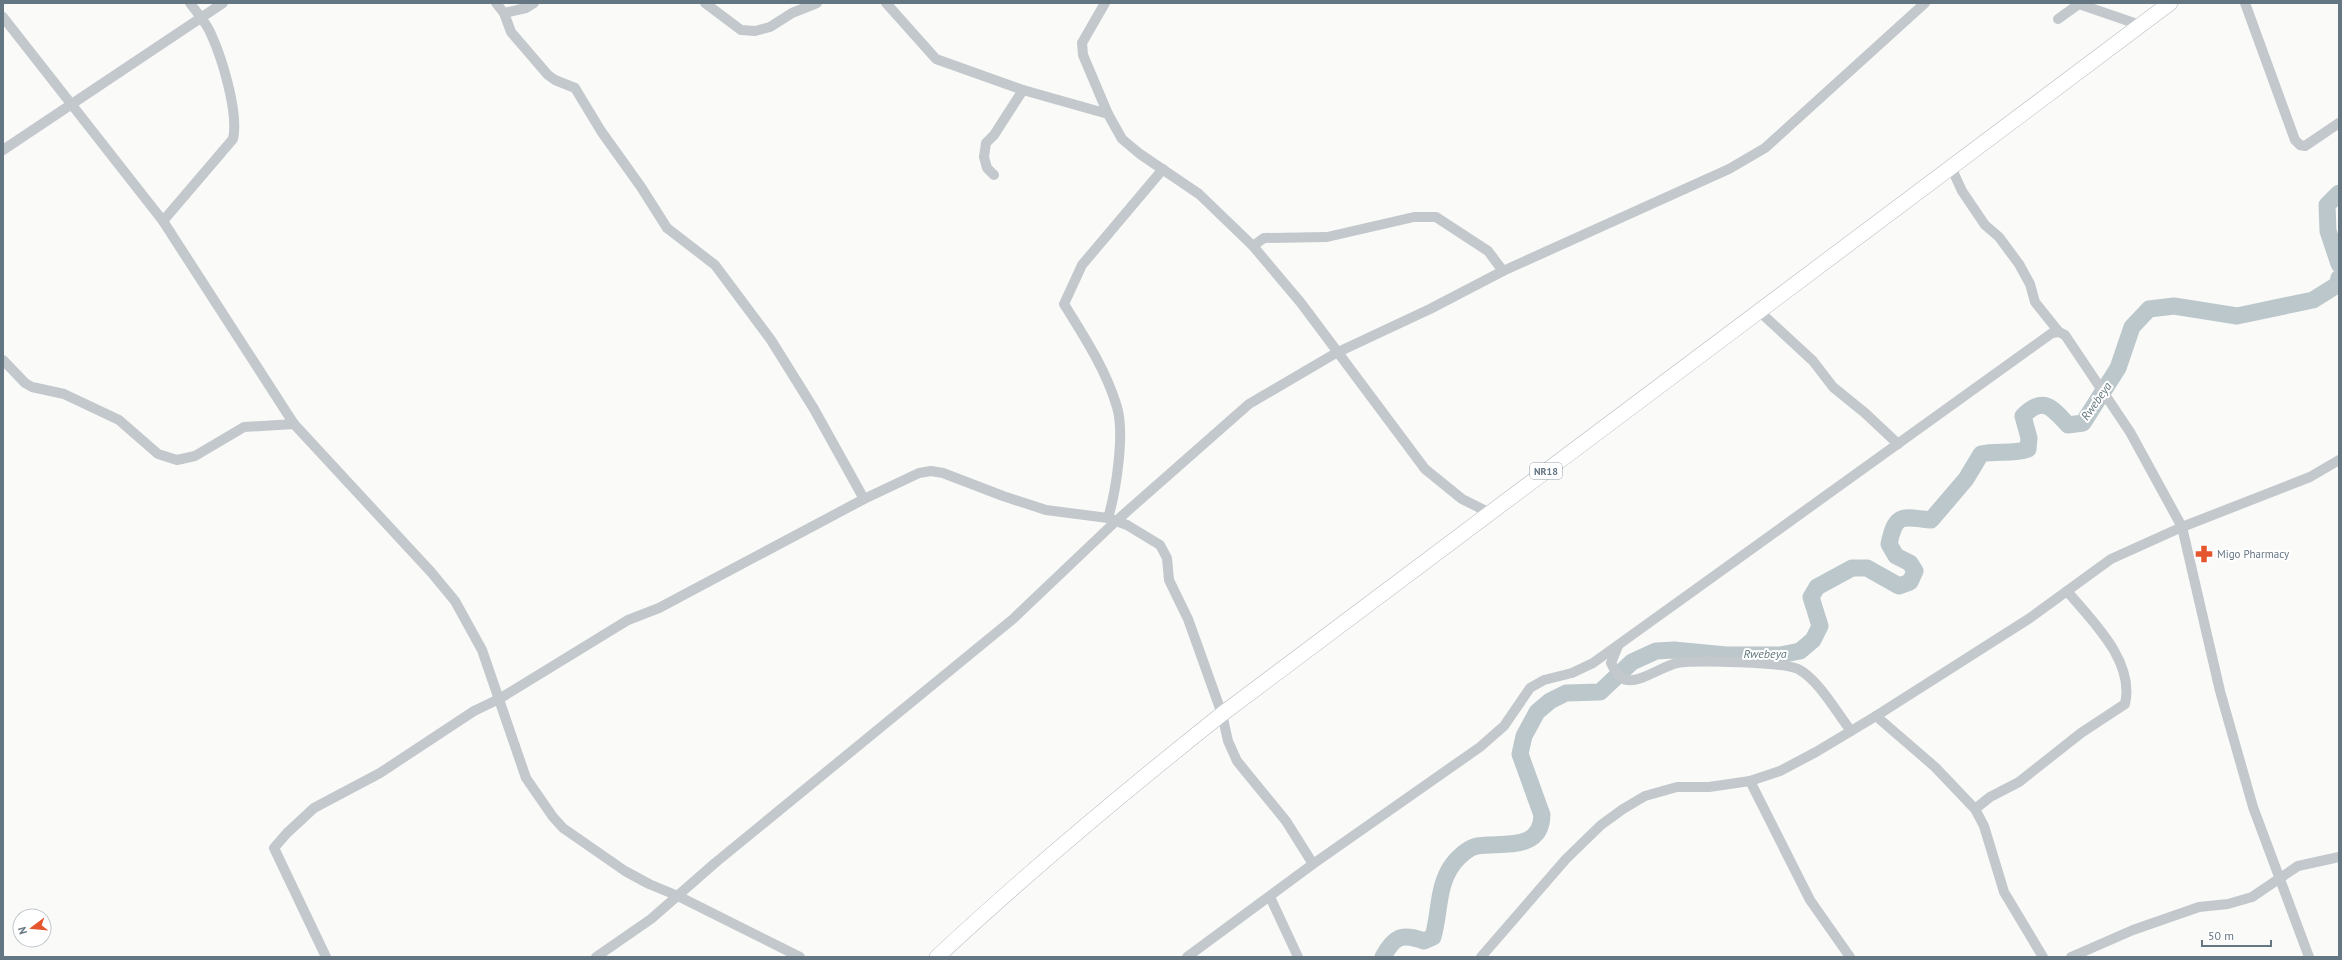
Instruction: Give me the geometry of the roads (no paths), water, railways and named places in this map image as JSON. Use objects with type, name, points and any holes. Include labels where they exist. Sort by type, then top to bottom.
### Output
[{"type":"main road","name":"NR18","points":[[937,957],[998,901],[1134,784],[1222,714],[2170,3]]},
{"type":"street","points":[[163,222],[233,139],[236,127],[224,68],[210,32],[190,3]]},
{"type":"street","points":[[3,150],[223,3]]},
{"type":"street","points":[[496,3],[504,13],[511,32],[548,75],[555,80],[575,88],[583,97],[601,131],[641,187],[667,228],[706,256],[715,265],[771,340],[814,409],[864,499]]},
{"type":"street","points":[[504,13],[526,8],[534,3]]},
{"type":"street","points":[[705,3],[741,30],[754,31],[770,27],[792,12],[817,3]]},
{"type":"street","points":[[886,3],[936,58],[1023,90],[1108,114]]},
{"type":"street","points":[[1105,3],[1082,43],[1083,55],[1108,114],[1122,139],[1140,154],[1199,194],[1253,246],[1301,303],[1336,354],[1425,469],[1462,499],[1490,513]]},
{"type":"street","points":[[596,957],[651,919],[1013,619],[1112,520],[1249,404],[1336,354],[1430,309],[1503,271],[1729,169],[1765,148],[1925,3]]},
{"type":"street","points":[[2245,3],[2295,140],[2300,146],[2305,146],[2339,123]]},
{"type":"street","points":[[2058,19],[2079,4],[2140,25]]},
{"type":"street","points":[[3,17],[163,222],[294,424],[431,572],[455,601],[482,650],[526,778],[560,824],[624,871],[649,884],[678,896],[800,957]]},
{"type":"street","points":[[994,175],[987,168],[984,157],[986,143],[994,135],[1023,90]]},
{"type":"street","points":[[1951,167],[1962,191],[1985,225],[1999,237],[2020,264],[2030,284],[2035,302],[2059,332],[2065,335],[2130,432],[2182,528],[2222,698],[2253,807],[2309,957]]},
{"type":"street","points":[[1112,520],[1120,428],[1117,407],[1092,351],[1064,304],[1082,265],[1163,169]]},
{"type":"street","points":[[1253,246],[1264,238],[1327,237],[1414,217],[1436,217],[1488,251],[1503,271]]},
{"type":"street","points":[[1759,311],[1813,361],[1833,387],[1865,413],[1898,444]]},
{"type":"street","points":[[1187,957],[1270,897],[1312,864],[1480,747],[1504,726],[1530,688],[1544,680],[1572,672],[1593,663],[2052,333],[2059,332]]},
{"type":"street","points":[[3,360],[25,383],[32,387],[64,394],[119,420],[158,454],[177,460],[195,456],[244,427],[294,424]]},
{"type":"street","points":[[1481,957],[1566,859],[1601,825],[1622,809],[1645,796],[1677,787],[1708,787],[1750,781],[1780,771],[1876,716],[2030,618],[2111,558],[2310,477],[2339,460]]},
{"type":"street","points":[[326,957],[274,848],[287,832],[314,808],[380,773],[474,712],[499,699],[628,620],[659,608],[864,499],[919,473],[943,473],[1002,496],[1046,510],[1112,520],[1127,525],[1160,546],[1167,558],[1169,580],[1188,619],[1222,714],[1228,741],[1237,761],[1286,821],[1312,864]]},
{"type":"street","points":[[1975,809],[1990,797],[2019,782],[2081,732],[2125,704],[2127,692],[2124,673],[2112,648],[2067,591]]},
{"type":"street","points":[[1619,645],[1611,663],[1615,672],[1626,680],[1638,681],[1646,674],[1677,663],[1746,663],[1798,669],[1811,679],[1851,731]]},
{"type":"street","points":[[1876,716],[1935,767],[1975,809],[1984,826],[2004,892],[2043,957]]},
{"type":"street","points":[[1750,781],[1810,900],[1850,957]]},
{"type":"street","points":[[2071,957],[2133,930],[2199,907],[2228,904],[2252,897],[2298,866],[2339,857]]},
{"type":"street","points":[[1270,897],[1298,957]]},
{"type":"waterway","name":"Rwebeya","points":[[2339,193],[2327,205],[2328,231],[2339,264]]},
{"type":"waterway","name":"Rwebeya","points":[[1383,957],[1391,945],[1399,938],[1410,937],[1424,941],[1433,937],[1441,890],[1444,881],[1453,864],[1464,853],[1477,846],[1518,843],[1528,840],[1535,835],[1540,827],[1542,815],[1520,754],[1524,736],[1537,712],[1550,701],[1566,693],[1600,692],[1632,662],[1656,651],[1674,650],[1726,655],[1780,655],[1800,651],[1813,640],[1820,626],[1811,597],[1817,587],[1852,568],[1867,568],[1899,586],[1910,582],[1915,571],[1910,563],[1896,556],[1889,544],[1894,526],[1902,519],[1907,518],[1931,520],[1966,479],[1981,454],[1993,452],[2016,452],[2028,449],[2029,438],[2023,416],[2030,410],[2036,406],[2047,406],[2057,413],[2068,425],[2083,423],[2118,368],[2132,327],[2149,309],[2174,306],[2237,316],[2313,300],[2337,285],[2339,278]]},
{"type":"place","name":"Migo Pharmacy","points":[[2204,554]]}]
